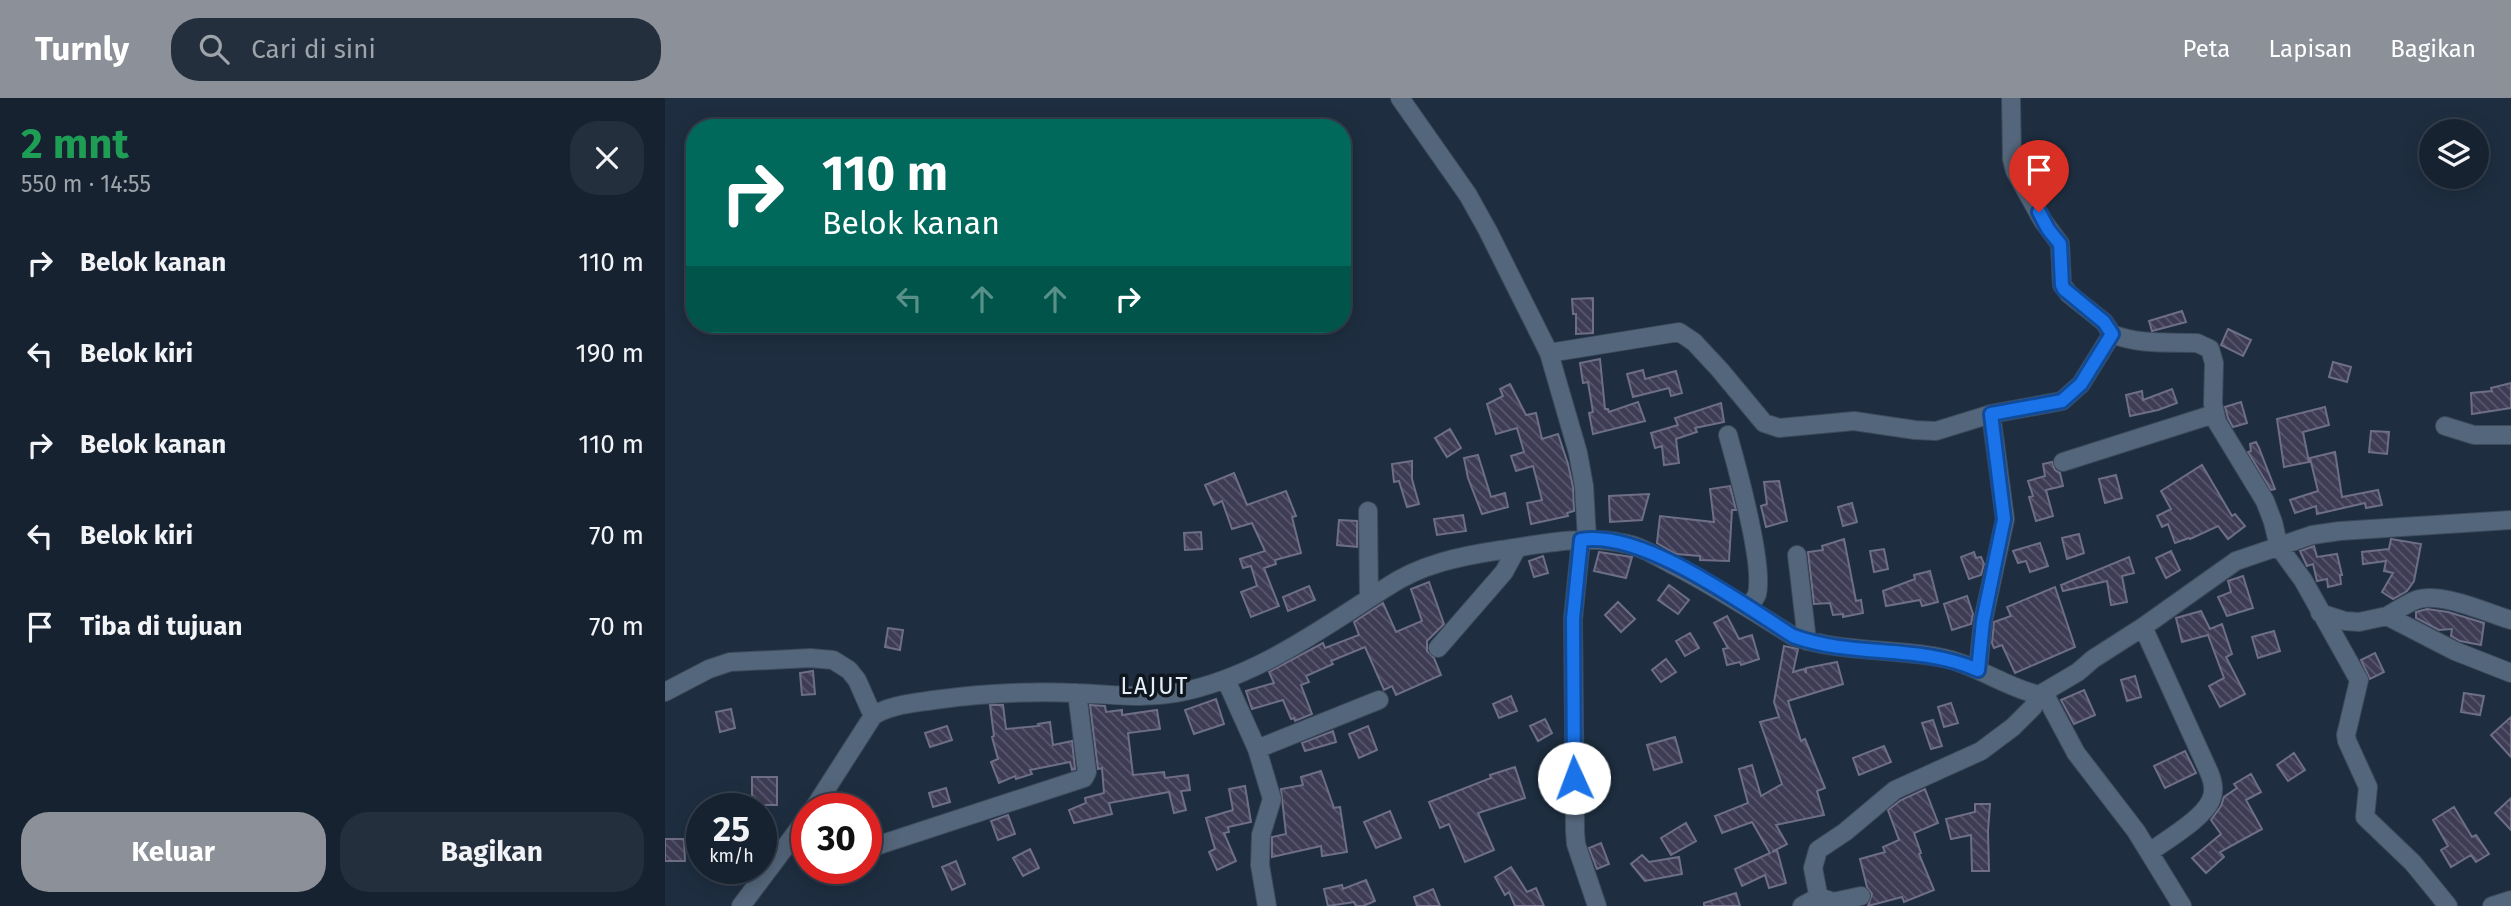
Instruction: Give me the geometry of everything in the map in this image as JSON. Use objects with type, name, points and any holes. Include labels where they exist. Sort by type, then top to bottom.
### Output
[{"type":"street","points":[[1400,98],[1448,164],[1475,207],[1549,353],[1578,453],[1584,486],[1584,540],[1573,619],[1575,831],[1576,844],[1597,906]]},
{"type":"street","points":[[2011,98],[2012,159],[2015,171],[2043,221],[2060,244],[2062,285],[2069,294],[2104,322],[2112,334],[2122,338],[2147,342],[2197,343],[2210,349],[2214,363],[2214,414],[2265,501],[2279,547],[2303,580],[2359,680],[2346,734],[2368,787],[2365,817],[2413,863],[2448,906]]},
{"type":"street","points":[[1549,353],[1679,332],[1694,342],[1764,423],[1779,428],[1854,421],[1936,431],[1991,414],[2062,401],[2081,384],[2112,334]]},
{"type":"street","points":[[1978,670],[1983,621],[2004,519],[1991,414]]},
{"type":"street","points":[[2063,462],[2214,414]]},
{"type":"street","points":[[2445,426],[2474,435],[2511,435]]},
{"type":"street","points":[[1728,435],[1741,479],[1756,561],[1757,593],[1747,607]]},
{"type":"street","points":[[1368,511],[1370,598]]},
{"type":"street","points":[[1809,901],[1818,888],[1814,862],[1818,850],[1846,832],[1895,790],[1981,751],[2033,707],[2041,694],[2143,627],[2235,561],[2312,535],[2511,520]]},
{"type":"street","points":[[824,793],[873,716],[880,712],[913,704],[1011,691],[1150,697],[1179,692],[1226,680],[1261,664],[1402,577],[1445,560],[1584,540],[1623,543],[1645,550],[1719,588],[1793,636],[1841,647],[1939,657],[1959,662],[2018,689],[2041,694],[2076,753],[2111,796],[2150,852],[2182,906]]},
{"type":"street","points":[[1438,648],[1504,572],[1517,548]]},
{"type":"street","points":[[1797,555],[1807,641]]},
{"type":"street","points":[[2320,613],[2345,621],[2359,622],[2387,616],[2417,599],[2431,598],[2449,600],[2511,620]]},
{"type":"street","points":[[2387,616],[2455,652],[2511,673]]},
{"type":"street","points":[[2143,627],[2210,772],[2213,788],[2212,798],[2202,812],[2150,852]]},
{"type":"street","points":[[665,692],[709,669],[730,662],[810,658],[833,660],[849,670],[857,680],[873,716]]},
{"type":"street","points":[[1226,680],[1257,749],[1272,799],[1261,835],[1260,865],[1267,906]]},
{"type":"street","points":[[882,844],[1084,778],[1087,772],[1077,693]]},
{"type":"street","points":[[1257,749],[1379,701]]},
{"type":"street","points":[[741,906],[791,839]]},
{"type":"street","points":[[1809,901],[1833,902],[1861,896]]},
{"type":"street","points":[[2492,906],[2511,900]]},
{"type":"building","points":[[1593,298],[1593,333],[1576,334],[1576,314],[1573,314],[1572,299]]},
{"type":"building","points":[[2182,311],[2186,322],[2152,331],[2149,321]]},
{"type":"building","points":[[2228,329],[2251,340],[2243,356],[2221,345]]},
{"type":"building","points":[[1600,359],[1605,409],[1609,412],[1638,402],[1645,421],[1593,434],[1589,413],[1593,412],[1588,382],[1583,383],[1580,363]]},
{"type":"building","points":[[2333,362],[2351,367],[2347,382],[2329,377]]},
{"type":"building","points":[[1643,370],[1645,379],[1676,371],[1682,393],[1671,396],[1669,388],[1633,397],[1627,374]]},
{"type":"building","points":[[2511,383],[2511,408],[2472,414],[2471,393],[2492,391],[2491,388]]},
{"type":"building","points":[[1510,384],[1526,415],[1536,413],[1542,439],[1558,434],[1573,487],[1574,511],[1567,513],[1568,516],[1531,524],[1527,503],[1542,500],[1533,466],[1516,471],[1511,456],[1524,452],[1517,428],[1496,434],[1487,404],[1503,396],[1500,389]]},
{"type":"building","points":[[2172,389],[2177,403],[2130,416],[2126,395],[2142,391],[2143,400]]},
{"type":"building","points":[[2241,402],[2247,423],[2233,427],[2225,407]]},
{"type":"building","points":[[1721,403],[1724,422],[1695,428],[1697,432],[1676,439],[1679,463],[1664,465],[1662,446],[1655,448],[1651,433],[1678,425],[1675,418]]},
{"type":"building","points":[[2325,407],[2329,425],[2303,432],[2309,462],[2284,467],[2277,419]]},
{"type":"building","points":[[1450,429],[1461,448],[1447,457],[1435,438]]},
{"type":"building","points":[[2371,431],[2389,432],[2387,454],[2369,452]]},
{"type":"building","points":[[2256,442],[2275,489],[2271,490],[2248,452],[2251,451],[2250,444]]},
{"type":"building","points":[[2335,452],[2342,497],[2378,490],[2382,505],[2366,508],[2365,503],[2317,514],[2316,506],[2295,513],[2290,500],[2318,491],[2310,458]]},
{"type":"building","points":[[1478,455],[1491,497],[1505,493],[1508,507],[1482,514],[1468,478],[1464,458]]},
{"type":"building","points":[[1412,461],[1412,479],[1419,504],[1407,507],[1399,481],[1394,482],[1392,464]]},
{"type":"building","points":[[2052,462],[2055,470],[2060,473],[2063,486],[2046,490],[2053,516],[2036,521],[2029,497],[2033,496],[2028,481],[2045,476],[2043,464]]},
{"type":"building","points":[[2202,465],[2232,516],[2235,514],[2245,526],[2228,539],[2218,526],[2175,543],[2168,524],[2162,527],[2157,516],[2171,509],[2161,491]]},
{"type":"building","points":[[1234,473],[1247,505],[1286,491],[1296,516],[1292,517],[1301,553],[1275,560],[1276,564],[1264,568],[1279,606],[1251,617],[1241,592],[1257,586],[1251,566],[1243,568],[1240,559],[1265,551],[1252,523],[1232,529],[1222,501],[1214,505],[1205,485]]},
{"type":"building","points":[[2116,475],[2122,498],[2105,503],[2099,479]]},
{"type":"building","points":[[1779,481],[1787,521],[1766,527],[1761,506],[1767,504],[1764,482]]},
{"type":"building","points":[[1730,486],[1736,510],[1732,510],[1729,561],[1700,560],[1700,556],[1676,554],[1657,543],[1660,516],[1714,522],[1710,489]]},
{"type":"building","points":[[1649,494],[1642,520],[1610,522],[1609,496]]},
{"type":"building","points":[[1852,503],[1857,522],[1843,526],[1838,507]]},
{"type":"building","points":[[1463,515],[1466,531],[1437,535],[1434,519]]},
{"type":"building","points":[[1339,520],[1357,521],[1357,547],[1337,545]]},
{"type":"building","points":[[1201,532],[1202,549],[1185,550],[1184,533]]},
{"type":"building","points":[[2079,534],[2084,553],[2067,559],[2062,538]]},
{"type":"building","points":[[1844,539],[1856,601],[1861,600],[1863,613],[1843,617],[1843,614],[1833,615],[1830,603],[1814,604],[1808,552],[1823,550],[1822,546]]},
{"type":"building","points":[[2391,539],[2421,544],[2414,581],[2407,591],[2393,599],[2382,592],[2393,573],[2384,571],[2386,561],[2363,564],[2362,552],[2389,549]]},
{"type":"building","points":[[2040,543],[2048,566],[2030,572],[2026,561],[2018,563],[2013,551]]},
{"type":"building","points":[[2314,546],[2317,557],[2337,554],[2342,575],[2341,584],[2328,587],[2327,579],[2317,581],[2313,564],[2307,566],[2300,551]]},
{"type":"building","points":[[1884,549],[1888,569],[1874,572],[1870,551]]},
{"type":"building","points":[[2171,551],[2180,570],[2166,578],[2156,558]]},
{"type":"building","points":[[1599,552],[1632,557],[1626,578],[1594,571]]},
{"type":"building","points":[[1974,552],[1976,558],[1981,557],[1984,564],[1981,575],[1969,579],[1961,557]]},
{"type":"building","points":[[1543,556],[1548,573],[1534,577],[1529,561]]},
{"type":"building","points":[[2129,557],[2134,573],[2122,576],[2127,602],[2111,605],[2107,581],[2063,591],[2061,585]]},
{"type":"building","points":[[1930,571],[1938,602],[1922,606],[1920,600],[1886,606],[1883,591],[1915,579],[1914,575]]},
{"type":"building","points":[[2243,576],[2253,608],[2227,616],[2218,597],[2231,592],[2228,581]]},
{"type":"building","points":[[1429,582],[1444,624],[1427,641],[1427,651],[1434,658],[1441,675],[1396,695],[1392,686],[1384,690],[1365,647],[1331,661],[1333,664],[1306,676],[1309,682],[1301,685],[1312,714],[1295,721],[1294,718],[1291,719],[1283,700],[1252,709],[1246,691],[1274,683],[1269,672],[1323,643],[1325,648],[1359,635],[1354,622],[1383,603],[1396,632],[1422,621],[1411,589]]},
{"type":"building","points":[[1669,585],[1689,600],[1678,614],[1658,600]]},
{"type":"building","points":[[1309,586],[1315,600],[1288,611],[1283,597]]},
{"type":"building","points":[[2055,587],[2075,647],[2015,673],[2002,645],[1994,648],[1994,622],[2011,616],[2007,607]]},
{"type":"building","points":[[1967,596],[1973,614],[1971,624],[1952,630],[1944,604]]},
{"type":"building","points":[[1618,602],[1635,619],[1621,632],[1605,615]]},
{"type":"building","points":[[2427,609],[2484,623],[2481,645],[2460,641],[2451,636],[2452,629],[2439,630],[2416,618],[2416,612]]},
{"type":"building","points":[[2201,611],[2210,629],[2222,624],[2232,654],[2226,657],[2245,694],[2220,707],[2209,686],[2224,678],[2208,635],[2182,642],[2176,618]]},
{"type":"building","points":[[1727,616],[1739,639],[1752,635],[1759,659],[1741,665],[1740,662],[1727,665],[1723,649],[1728,648],[1714,623]]},
{"type":"building","points":[[888,628],[903,630],[900,650],[885,647]]},
{"type":"building","points":[[2274,631],[2280,651],[2258,658],[2252,637]]},
{"type":"building","points":[[1690,633],[1699,648],[1685,656],[1676,641]]},
{"type":"building","points":[[1784,646],[1798,649],[1793,672],[1804,669],[1806,673],[1806,668],[1837,662],[1843,684],[1788,701],[1801,741],[1805,739],[1825,788],[1817,791],[1824,815],[1776,825],[1787,844],[1772,852],[1777,850],[1786,883],[1769,888],[1765,875],[1742,886],[1735,869],[1770,853],[1752,822],[1722,833],[1715,816],[1748,803],[1739,769],[1752,765],[1761,796],[1782,784],[1760,722],[1779,717],[1774,702]]},
{"type":"building","points":[[2375,653],[2384,672],[2370,679],[2361,660]]},
{"type":"building","points":[[1666,659],[1676,672],[1661,682],[1652,670]]},
{"type":"building","points":[[813,671],[815,694],[802,695],[800,673]]},
{"type":"building","points":[[2135,676],[2141,697],[2127,701],[2121,680]]},
{"type":"building","points":[[2084,690],[2095,715],[2074,724],[2061,700]]},
{"type":"building","points":[[2464,693],[2484,696],[2480,715],[2461,712]]},
{"type":"building","points":[[1511,696],[1517,711],[1499,718],[1493,704]]},
{"type":"building","points":[[1216,699],[1224,724],[1194,734],[1185,710]]},
{"type":"building","points":[[1951,703],[1958,723],[1944,727],[1938,707]]},
{"type":"building","points":[[990,705],[1003,705],[1006,729],[1039,726],[1038,724],[1050,722],[1053,745],[1072,741],[1075,769],[1072,770],[1070,762],[1030,770],[1032,774],[1016,779],[1015,776],[999,783],[991,762],[998,759],[992,737]]},
{"type":"building","points":[[1090,705],[1105,706],[1106,712],[1122,710],[1122,715],[1157,710],[1160,729],[1128,733],[1133,775],[1164,772],[1165,778],[1188,775],[1190,790],[1181,791],[1186,810],[1174,813],[1169,792],[1109,803],[1112,814],[1074,823],[1069,810],[1086,803],[1085,798],[1104,793],[1102,768],[1098,769]]},
{"type":"building","points":[[731,709],[735,728],[720,732],[716,712]]},
{"type":"building","points":[[2511,717],[2511,757],[2491,735]]},
{"type":"building","points":[[1545,719],[1552,733],[1538,741],[1530,726]]},
{"type":"building","points":[[1933,720],[1942,746],[1931,749],[1922,723]]},
{"type":"building","points":[[947,726],[952,740],[930,747],[925,733]]},
{"type":"building","points":[[1368,726],[1377,750],[1359,758],[1349,734]]},
{"type":"building","points":[[1333,731],[1336,742],[1305,751],[1302,743]]},
{"type":"building","points":[[1675,737],[1682,762],[1654,770],[1647,745]]},
{"type":"building","points":[[1884,746],[1891,762],[1859,775],[1853,758]]},
{"type":"building","points":[[2185,751],[2196,773],[2165,788],[2154,766]]},
{"type":"building","points":[[2294,753],[2305,770],[2288,781],[2277,765]]},
{"type":"building","points":[[1515,767],[1525,798],[1478,813],[1494,850],[1465,862],[1449,824],[1440,828],[1429,802]]},
{"type":"building","points":[[1321,771],[1334,808],[1340,807],[1347,852],[1322,856],[1321,846],[1272,857],[1272,837],[1286,834],[1281,789],[1303,785],[1301,777]]},
{"type":"building","points":[[2251,774],[2261,792],[2246,800],[2262,829],[2220,852],[2224,857],[2206,873],[2192,858],[2221,834],[2211,820],[2224,797],[2237,788],[2234,784]]},
{"type":"building","points":[[752,777],[777,777],[777,793],[752,793]]},
{"type":"building","points":[[1245,786],[1251,822],[1228,827],[1229,832],[1224,833],[1236,861],[1217,870],[1209,852],[1215,849],[1206,818],[1233,810],[1229,789]]},
{"type":"building","points":[[946,788],[950,802],[933,807],[929,793]]},
{"type":"building","points":[[1925,789],[1938,823],[1914,833],[1921,853],[1919,854],[1934,890],[1904,902],[1902,897],[1868,906],[1872,894],[1867,887],[1860,859],[1885,852],[1883,847],[1899,840],[1888,810],[1901,800]]},
{"type":"building","points":[[2511,798],[2511,830],[2495,813]]},
{"type":"building","points":[[1975,804],[1990,804],[1989,871],[1972,871],[1971,835],[1951,839],[1946,819],[1975,812]]},
{"type":"building","points":[[2454,807],[2472,837],[2476,835],[2489,854],[2476,862],[2471,855],[2451,867],[2441,850],[2448,846],[2433,820]]},
{"type":"building","points":[[1390,811],[1401,838],[1376,848],[1364,822]]},
{"type":"building","points":[[1008,815],[1015,834],[998,840],[991,821]]},
{"type":"building","points":[[1686,823],[1696,841],[1671,855],[1661,838]]},
{"type":"building","points":[[665,839],[684,839],[685,861],[665,861]]},
{"type":"building","points":[[1601,843],[1609,864],[1597,869],[1589,848]]},
{"type":"building","points":[[1030,849],[1039,868],[1023,876],[1013,858]]},
{"type":"building","points":[[1642,855],[1649,862],[1679,857],[1682,874],[1645,881],[1631,864]]},
{"type":"building","points":[[956,861],[965,884],[952,890],[942,867]]},
{"type":"building","points":[[1511,867],[1527,892],[1536,888],[1544,906],[1515,906],[1509,892],[1505,895],[1495,877]]},
{"type":"building","points":[[1366,880],[1375,901],[1363,906],[1356,906],[1354,902],[1328,906],[1324,889],[1342,885],[1343,889]]},
{"type":"building","points":[[1433,889],[1440,906],[1417,906],[1414,897]]},
{"type":"building","points":[[1736,893],[1740,906],[1704,906],[1704,903]]},
{"type":"district","name":"LAJUT","points":[[1155,686]]},
{"type":"route","points":[[1574,778],[1573,619],[1581,540],[1623,543],[1645,550],[1719,588],[1793,636],[1807,641],[1939,657],[1978,670],[1983,621],[2004,519],[1991,414],[2062,401],[2081,384],[2112,334],[2104,322],[2064,289],[2060,244],[2039,212]]}]
